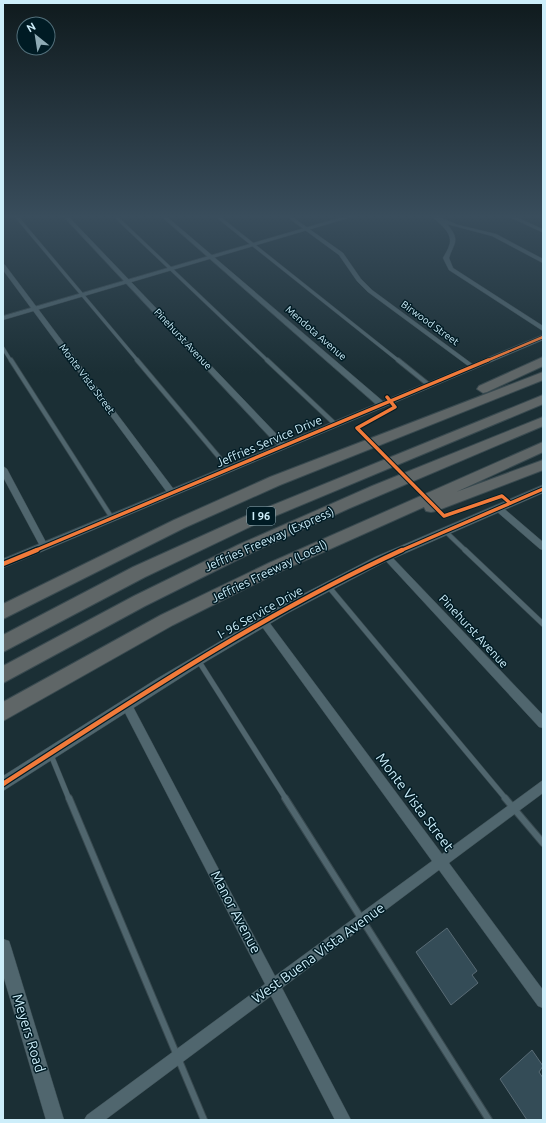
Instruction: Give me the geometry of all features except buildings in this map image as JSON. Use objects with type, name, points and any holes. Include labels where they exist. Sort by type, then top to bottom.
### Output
[{"type":"highway","points":[[367,445],[418,415],[492,385],[543,361]]},
{"type":"highway","name":"I 96","points":[[3,612],[179,524],[275,481],[543,376]]},
{"type":"highway","name":"Jeffries Freeway (Express)","points":[[3,644],[139,572],[251,520],[543,399]]},
{"type":"highway","name":"Jeffries Freeway (Express)","points":[[3,675],[167,586],[280,532],[543,421]]},
{"type":"highway","name":"Jeffries Freeway (Local)","points":[[3,712],[167,620],[275,567],[543,447]]},
{"type":"highway","points":[[355,530],[400,518],[543,465]]},
{"type":"street","name":"Monte Vista Street","points":[[5,268],[172,493]]},
{"type":"street","name":"Pinehurst Avenue","points":[[116,268],[283,446]]},
{"type":"street","name":"Mendota Avenue","points":[[224,268],[382,405]]},
{"type":"street","name":"Birwood Street","points":[[351,268],[359,280],[370,291],[473,366]]},
{"type":"street","points":[[451,268],[543,329]]},
{"type":"street","points":[[3,318],[171,269]]},
{"type":"street","name":"Jeffries Service Drive","points":[[3,564],[543,337]]},
{"type":"street","points":[[3,469],[44,546]]},
{"type":"street","name":"I- 96 Service Drive","points":[[3,784],[126,704],[263,621],[328,586],[387,557],[543,489]]},
{"type":"street","points":[[498,508],[543,547]]},
{"type":"street","name":"Pinehurst Avenue","points":[[387,557],[543,723]]},
{"type":"street","name":"Monte Vista Street","points":[[263,621],[543,1001]]},
{"type":"street","name":"Manor Avenue","points":[[126,704],[344,1120]]},
{"type":"street","name":"West Buena Vista Avenue","points":[[92,1120],[274,987],[543,786]]},
{"type":"street","name":"Meyers Road","points":[[3,946],[55,1120]]},
{"type":"lane","points":[[61,268],[229,469]]},
{"type":"lane","points":[[284,268],[430,385]]},
{"type":"lane","points":[[171,269],[335,424]]},
{"type":"lane","points":[[3,348],[112,518]]},
{"type":"lane","points":[[445,531],[543,624]]},
{"type":"lane","points":[[328,586],[543,843]]},
{"type":"lane","points":[[198,659],[489,1120]]},
{"type":"lane","points":[[50,754],[204,1120]]},
{"type":"cycle path","points":[[3,564],[543,337]]},
{"type":"cycle path","points":[[387,397],[395,407],[357,428],[444,516],[502,496],[510,503]]},
{"type":"cycle path","points":[[3,784],[202,657],[284,609],[379,560],[543,489]]}]
